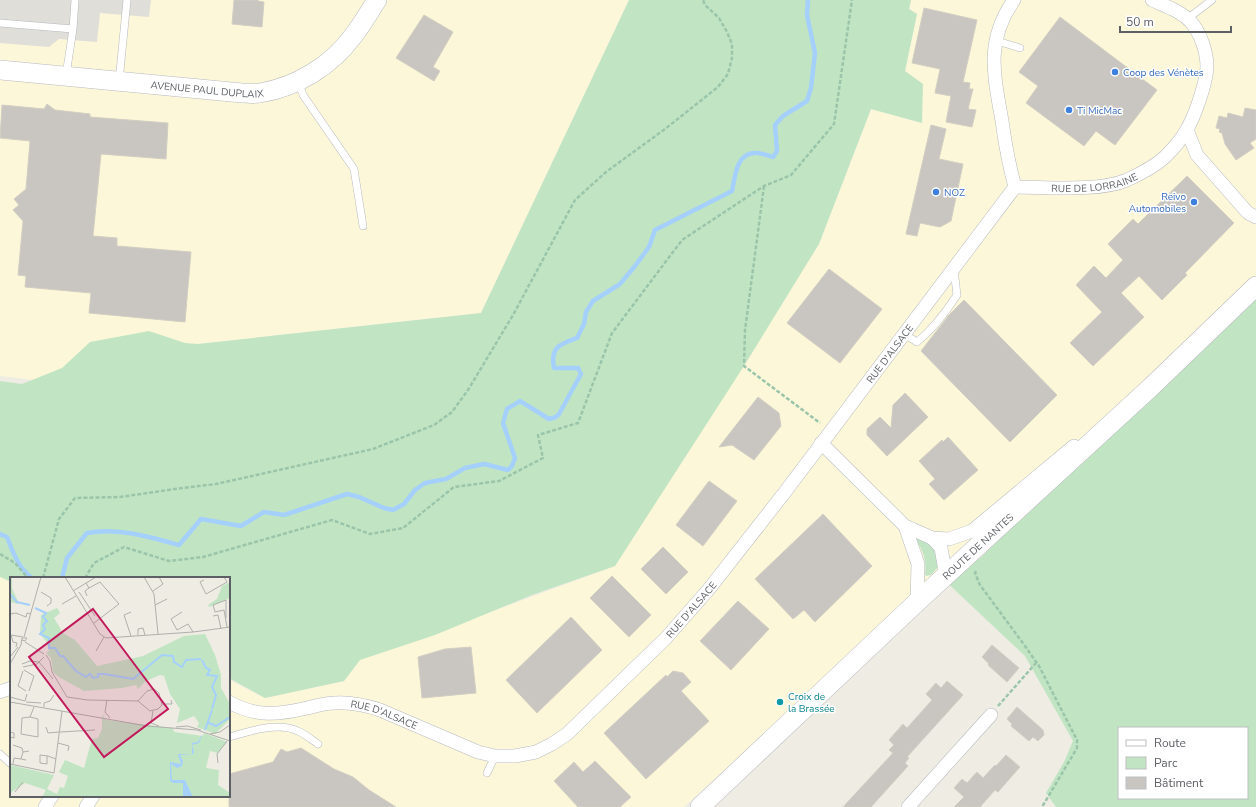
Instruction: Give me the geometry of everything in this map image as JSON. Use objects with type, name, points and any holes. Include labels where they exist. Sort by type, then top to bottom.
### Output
[{"type":"main road","name":"AVENUE PAUL DUPLAIX","points":[[0,70],[242,93],[260,93],[298,81],[318,70],[331,60],[353,36],[377,0]]},
{"type":"main road","name":"ROUTE DE NANTES","points":[[700,807],[917,602],[1156,382],[1256,286]]},
{"type":"street","points":[[1014,0],[1006,11],[998,31],[993,60],[994,80],[1015,187]]},
{"type":"street","name":"RUE DE LORRAINE","points":[[1015,187],[1078,188],[1105,186],[1125,181],[1146,171],[1162,160],[1187,130],[1198,105],[1205,82],[1207,67],[1206,53],[1202,41],[1187,19],[1172,8],[1152,0]]},
{"type":"street","points":[[1187,130],[1196,155],[1248,213],[1256,217]]},
{"type":"street","name":"RUE D'ALSACE","points":[[230,702],[250,712],[261,714],[293,712],[334,703],[363,705],[380,710],[478,752],[495,756],[515,756],[536,752],[552,744],[567,734],[643,662],[666,638],[708,589],[1015,187]]},
{"type":"street","points":[[821,443],[905,526],[932,538],[949,539],[972,531],[1087,435],[1110,425]]},
{"type":"street","points":[[905,526],[918,564],[917,602]]},
{"type":"street","points":[[932,538],[941,548],[946,576]]},
{"type":"street","points":[[0,692],[10,688]]},
{"type":"street","points":[[908,807],[991,715]]},
{"type":"street","points":[[86,807],[92,797]]},
{"type":"lane","points":[[66,76],[73,29],[75,0]]},
{"type":"lane","points":[[119,81],[127,0]]},
{"type":"lane","points":[[1187,19],[1212,0]]},
{"type":"lane","points":[[0,23],[73,29]]},
{"type":"lane","points":[[997,40],[1020,48]]},
{"type":"lane","points":[[298,81],[303,95],[354,169],[363,226]]},
{"type":"lane","points":[[904,334],[917,342],[950,306],[957,295],[954,267]]},
{"type":"lane","points":[[275,714],[275,728]]},
{"type":"lane","points":[[230,737],[263,728],[286,727],[300,732],[318,744]]},
{"type":"lane","points":[[0,754],[10,763]]},
{"type":"lane","points":[[487,773],[495,756]]},
{"type":"path","points":[[44,577],[59,519],[75,498],[120,497],[216,484],[251,477],[373,449],[434,425],[452,412],[468,390],[509,322],[575,200],[606,172],[718,88],[728,74],[732,58],[732,44],[727,32],[718,18],[705,5],[703,0]]},
{"type":"path","points":[[86,577],[94,562],[124,547],[169,561],[203,557],[332,520],[370,534],[403,528],[454,487],[498,481],[543,458],[538,435],[578,423],[612,333],[682,240],[764,186],[791,175],[834,124],[852,0]]},
{"type":"path","points":[[764,186],[745,330],[744,366],[830,430]]},
{"type":"path","points":[[0,554],[15,563],[27,577]]},
{"type":"path","points":[[978,566],[975,573],[980,585],[1036,663],[1063,710],[1078,744],[1042,807]]},
{"type":"path","points":[[991,715],[1036,663]]},
{"type":"shaded area","points":[[0,0],[629,0],[481,313],[198,344],[33,380],[0,376]]},
{"type":"shaded area","points":[[0,0],[151,0],[149,17],[100,13],[97,42],[59,39],[49,47],[0,43]]},
{"type":"shaded area","points":[[911,0],[1256,0],[1256,297],[979,559],[938,574],[684,807],[0,807],[0,576],[10,581],[10,797],[230,797],[230,680],[265,698],[344,681],[360,660],[615,566],[819,244],[871,109],[922,123],[905,71],[917,14],[909,9]]},
{"type":"green space","points":[[629,0],[911,0],[909,9],[917,14],[905,71],[923,84],[922,123],[871,109],[819,244],[744,366],[615,566],[532,595],[435,635],[360,660],[344,681],[265,698],[230,679],[230,577],[10,577],[10,582],[0,577],[0,381],[22,384],[62,368],[90,342],[149,331],[185,343],[198,344],[481,313]]},
{"type":"green space","points":[[1256,297],[1256,807],[1056,807],[1046,793],[1064,762],[1073,741],[1025,656],[938,574],[979,559]]},
{"type":"green space","points":[[914,535],[930,542],[937,550],[939,566],[931,575],[926,576],[925,574],[924,558]]},
{"type":"building","points":[[234,0],[258,0],[264,2],[262,27],[232,24]]},
{"type":"building","points":[[924,8],[977,20],[963,82],[970,83],[969,89],[973,89],[968,109],[976,110],[972,127],[946,122],[951,96],[935,93],[940,69],[912,63]]},
{"type":"building","points":[[424,15],[453,32],[433,67],[440,71],[434,81],[396,58]]},
{"type":"building","points":[[1060,17],[1157,90],[1115,145],[1096,131],[1084,146],[1026,103],[1038,86],[1019,72]]},
{"type":"building","points":[[47,104],[55,110],[90,114],[90,117],[168,123],[166,159],[101,154],[93,236],[117,238],[117,246],[191,252],[185,322],[89,313],[91,293],[25,287],[26,276],[18,275],[23,221],[13,210],[19,205],[14,199],[26,189],[30,141],[0,138],[2,105],[44,109]]},
{"type":"building","points":[[1245,108],[1256,110],[1256,139],[1250,143],[1254,148],[1236,160],[1225,144],[1222,133],[1219,132],[1220,129],[1216,128],[1219,116],[1227,118],[1228,113],[1243,117]]},
{"type":"building","name":"NOZ","points":[[931,125],[946,129],[939,159],[963,164],[951,221],[940,227],[920,223],[917,236],[906,234]]},
{"type":"building","points":[[1187,176],[1234,223],[1185,273],[1187,275],[1162,300],[1139,276],[1121,293],[1144,317],[1093,366],[1070,343],[1102,312],[1076,285],[1094,266],[1106,278],[1123,260],[1108,244],[1133,219],[1138,224]]},
{"type":"building","points":[[829,269],[882,309],[840,363],[787,323]]},
{"type":"building","points":[[964,300],[1057,395],[1010,442],[921,351],[949,315]]},
{"type":"building","points":[[905,393],[928,417],[887,456],[867,435],[867,429],[880,417],[891,428],[893,405]]},
{"type":"building","points":[[758,397],[779,413],[781,426],[754,460],[732,445],[719,447]]},
{"type":"building","points":[[948,437],[978,470],[944,500],[929,484],[935,479],[919,461],[942,440],[943,442]]},
{"type":"building","points":[[709,481],[737,501],[703,546],[676,525]]},
{"type":"building","points":[[823,514],[872,566],[815,622],[804,610],[793,619],[755,579]]},
{"type":"building","points":[[663,547],[688,572],[666,594],[641,569]]},
{"type":"building","points":[[612,576],[651,615],[629,637],[590,598]]},
{"type":"building","points":[[738,601],[769,629],[731,670],[700,641]]},
{"type":"building","points":[[571,617],[602,650],[537,713],[506,680]]},
{"type":"building","points":[[992,645],[1019,668],[1007,682],[988,665],[989,664],[982,657]]},
{"type":"building","points":[[471,647],[476,693],[422,698],[418,657],[445,649]]},
{"type":"building","points":[[673,671],[683,673],[691,682],[681,691],[709,721],[646,779],[604,733],[666,675],[667,677]]},
{"type":"building","points":[[947,681],[963,695],[907,757],[909,758],[905,763],[908,766],[871,807],[843,807],[893,753],[889,750],[894,745],[889,740],[903,724],[907,728],[932,700],[926,694],[936,683],[941,688]]},
{"type":"building","points":[[1017,707],[1043,730],[1044,735],[1038,741],[1033,737],[1029,741],[1011,726],[1012,724],[1007,719]]},
{"type":"building","points":[[301,748],[334,769],[353,777],[369,790],[396,807],[229,807],[230,774],[273,762],[281,749],[287,752]]},
{"type":"building","points":[[1006,755],[1020,767],[998,792],[995,790],[980,807],[954,807],[964,797],[954,788],[962,779],[967,783],[977,772],[983,778]]},
{"type":"building","points":[[595,761],[631,797],[620,807],[578,807],[554,781],[574,762],[583,772]]},
{"type":"waterway","points":[[62,577],[67,558],[87,533],[99,531],[122,532],[145,536],[179,545],[201,519],[241,526],[264,512],[284,515],[347,494],[393,510],[404,504],[415,490],[425,483],[446,479],[465,468],[484,464],[508,470],[512,466],[515,458],[503,423],[507,409],[520,401],[549,419],[556,417],[559,414],[581,374],[578,368],[554,368],[553,361],[555,351],[566,342],[577,338],[584,324],[586,312],[593,301],[620,284],[649,247],[655,230],[732,191],[737,167],[743,157],[748,154],[756,153],[773,157],[777,151],[775,125],[783,116],[807,101],[811,88],[815,53],[807,15],[808,0]]},
{"type":"waterway","points":[[0,534],[7,537],[20,565],[31,577]]},
{"type":"place","name":"Coop des Vénètes","points":[[1115,72]]},
{"type":"place","name":"Ti MicMac","points":[[1069,110]]},
{"type":"place","name":"NOZ","points":[[936,192]]},
{"type":"place","name":"Reivo Automobiles","points":[[1194,202]]},
{"type":"place","name":"Croix de la Brassée","points":[[780,702]]}]
